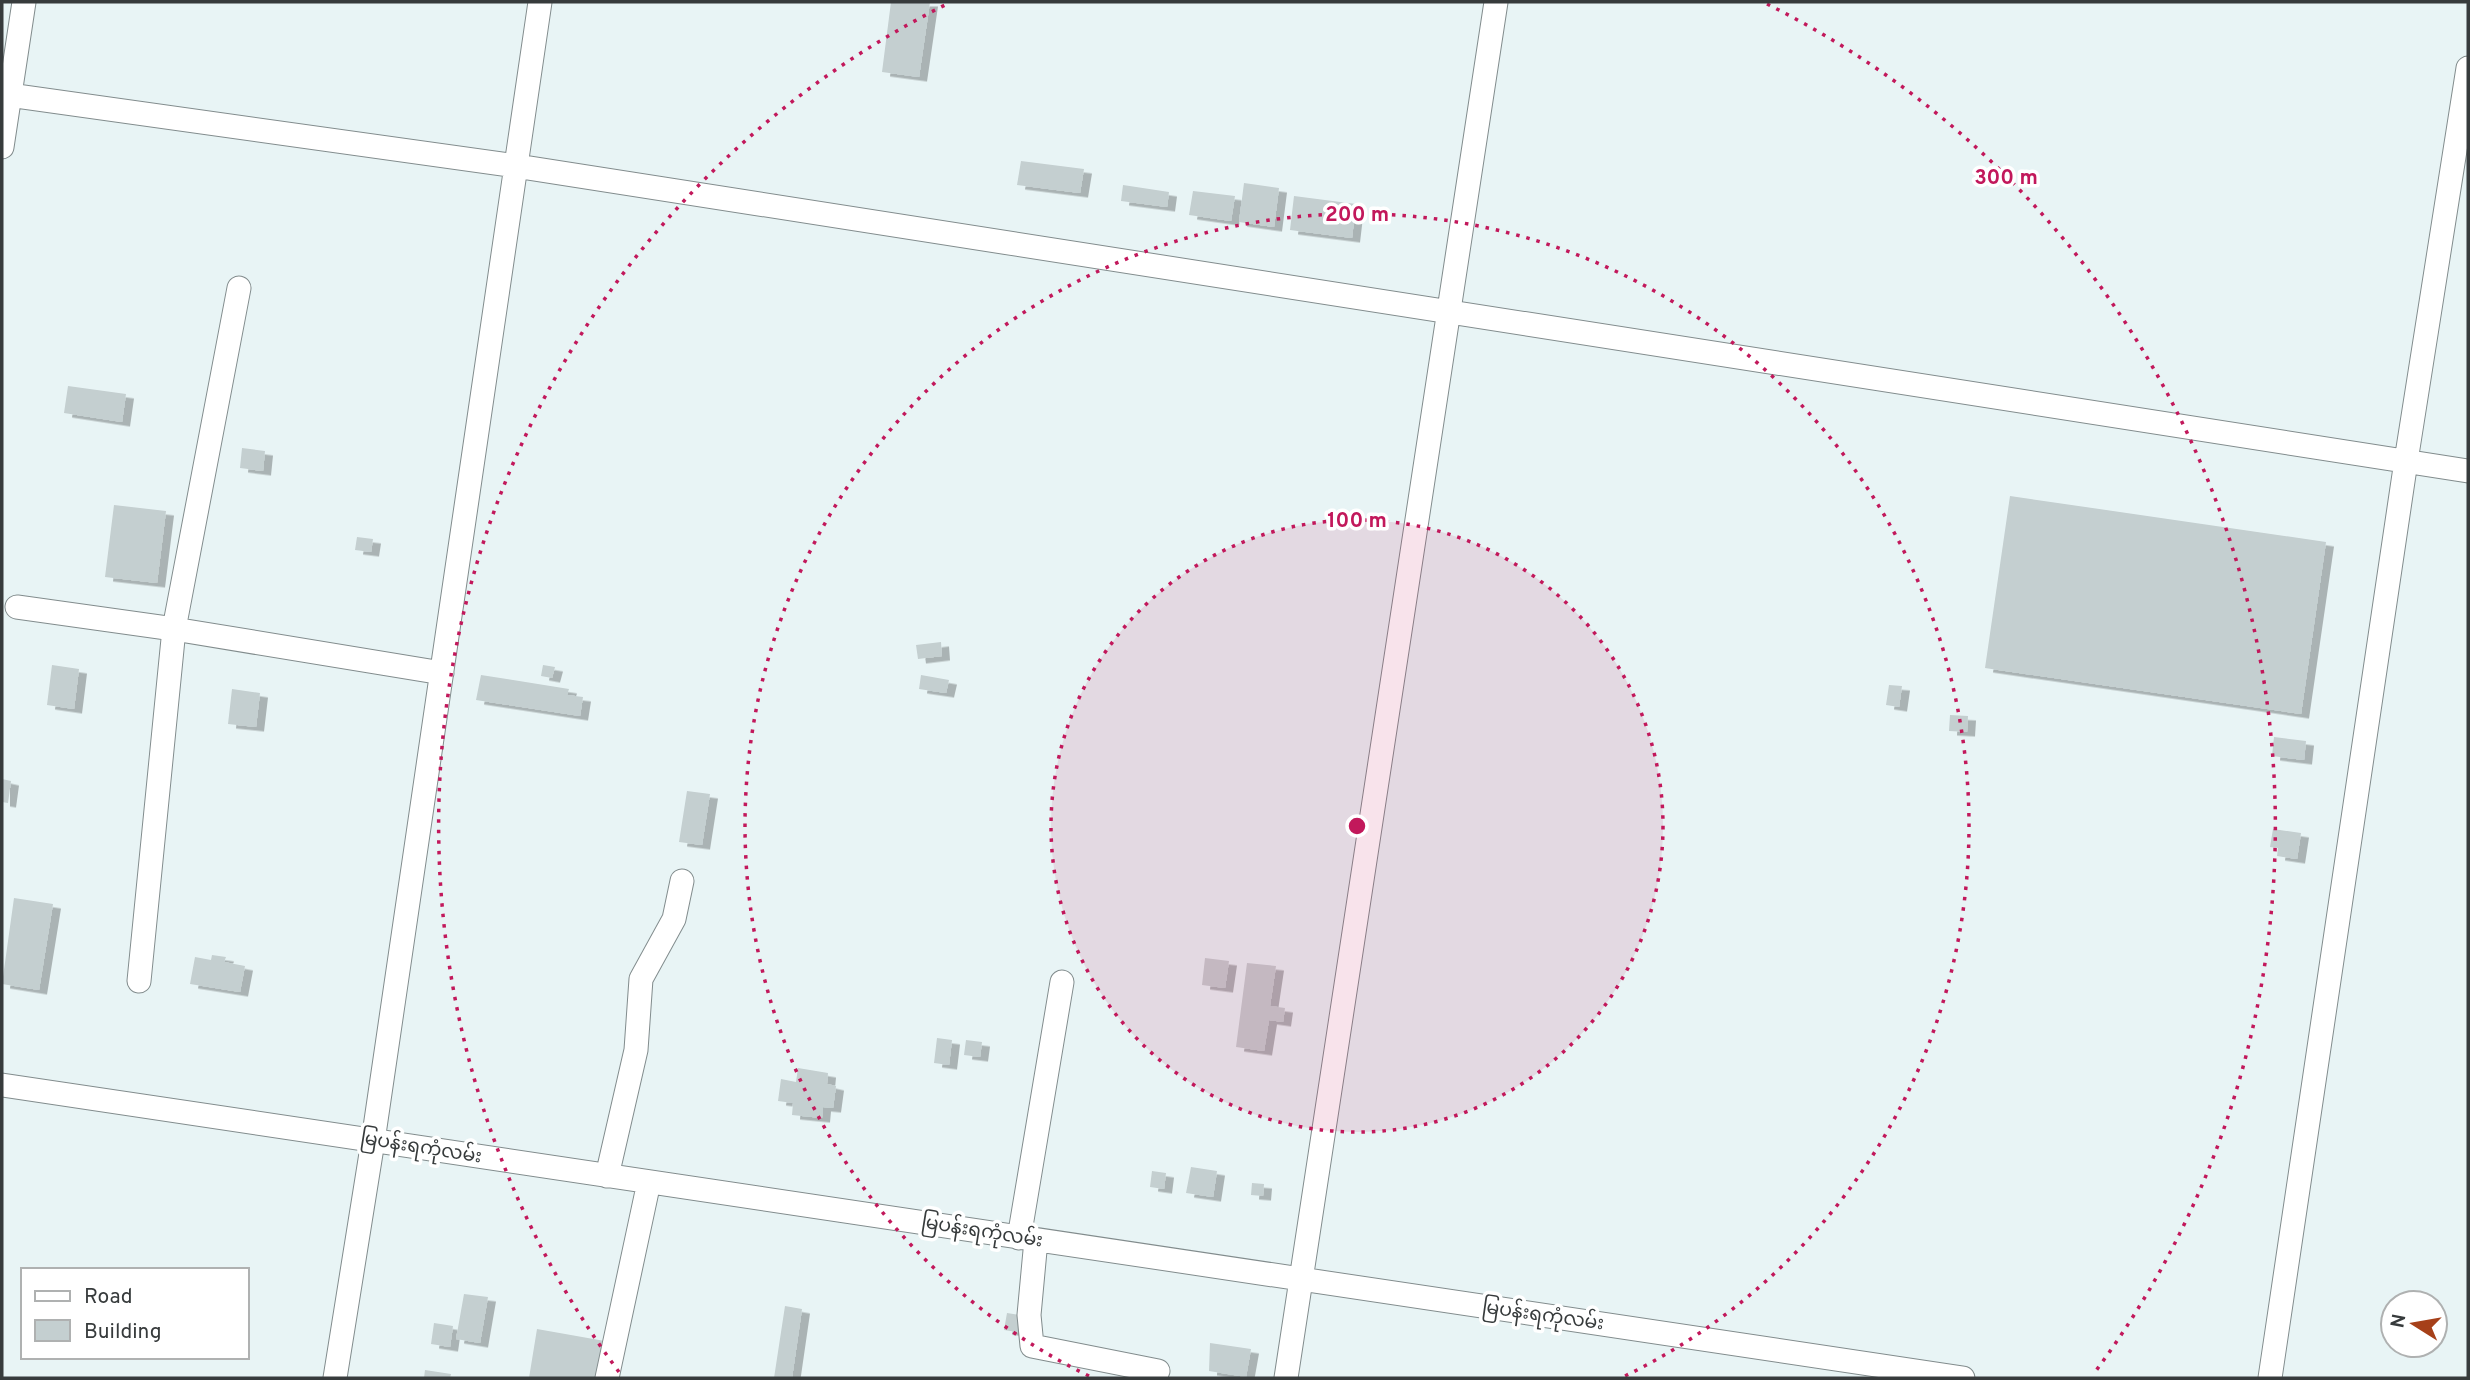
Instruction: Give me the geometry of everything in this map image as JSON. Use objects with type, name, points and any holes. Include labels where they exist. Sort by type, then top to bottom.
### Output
[{"type":"street","points":[[2,147],[6,94],[24,2]]},
{"type":"street","points":[[335,1378],[373,1141],[541,2]]},
{"type":"street","points":[[1286,1378],[1496,2]]},
{"type":"street","points":[[2270,1378],[2406,461],[2468,68]]},
{"type":"street","points":[[6,94],[516,166],[2468,471]]},
{"type":"street","points":[[139,981],[174,629],[239,288]]},
{"type":"street","points":[[17,607],[174,629],[442,673]]},
{"type":"street","points":[[607,1176],[636,1050],[640,986],[674,919],[682,881]]},
{"type":"street","points":[[1062,982],[1027,1239],[1032,1346],[1158,1371]]},
{"type":"street","name":"မြပန်းရကုံလမ်း","points":[[2,1085],[1963,1378]]},
{"type":"street","points":[[607,1378],[649,1182]]},
{"type":"building","points":[[891,2],[930,2],[919,77],[882,72]]},
{"type":"building","points":[[1021,161],[1084,169],[1080,193],[1017,185]]},
{"type":"building","points":[[1244,183],[1279,188],[1274,227],[1239,222]]},
{"type":"building","points":[[1123,185],[1169,192],[1167,207],[1121,201]]},
{"type":"building","points":[[1193,191],[1235,196],[1231,221],[1189,215]]},
{"type":"building","points":[[1294,196],[1356,204],[1352,238],[1290,230]]},
{"type":"building","points":[[68,386],[126,394],[122,422],[64,413]]},
{"type":"building","points":[[242,448],[265,451],[263,471],[240,468]]},
{"type":"building","points":[[2010,496],[2326,542],[2301,714],[1985,668]]},
{"type":"building","points":[[114,505],[166,511],[157,583],[105,577]]},
{"type":"building","points":[[357,537],[373,539],[371,552],[355,550]]},
{"type":"building","points":[[941,642],[942,656],[918,659],[916,645]]},
{"type":"building","points":[[52,665],[79,669],[74,709],[47,705]]},
{"type":"building","points":[[543,665],[555,667],[552,678],[541,676]]},
{"type":"building","points":[[481,675],[569,689],[567,695],[583,697],[580,716],[476,700]]},
{"type":"building","points":[[921,675],[949,680],[946,693],[919,689]]},
{"type":"building","points":[[1889,685],[1902,686],[1899,707],[1886,705]]},
{"type":"building","points":[[232,689],[260,693],[256,727],[228,724]]},
{"type":"building","points":[[1950,715],[1968,716],[1967,732],[1949,731]]},
{"type":"building","points":[[2274,737],[2306,741],[2304,760],[2272,756]]},
{"type":"building","points":[[2,779],[11,781],[8,803],[2,802]]},
{"type":"building","points":[[687,791],[710,794],[702,845],[679,842]]},
{"type":"building","points":[[2273,829],[2301,833],[2297,859],[2277,856],[2278,848],[2270,847]]},
{"type":"building","points":[[14,898],[53,904],[39,990],[2,984]]},
{"type":"building","points":[[212,955],[226,957],[224,962],[245,966],[240,992],[190,984],[195,957],[211,960]]},
{"type":"building","points":[[1205,958],[1229,961],[1225,988],[1202,985]]},
{"type":"building","points":[[1247,963],[1276,966],[1270,1006],[1285,1008],[1283,1022],[1269,1020],[1264,1051],[1236,1047]]},
{"type":"building","points":[[937,1038],[952,1040],[949,1065],[934,1063]]},
{"type":"building","points":[[966,1040],[982,1042],[980,1057],[964,1055]]},
{"type":"building","points":[[798,1068],[828,1073],[827,1084],[836,1086],[833,1108],[823,1107],[822,1118],[792,1115],[793,1103],[778,1101],[781,1079],[796,1082]]},
{"type":"building","points":[[1191,1167],[1217,1171],[1213,1197],[1186,1193]]},
{"type":"building","points":[[1152,1171],[1166,1173],[1164,1189],[1150,1187]]},
{"type":"building","points":[[1252,1183],[1264,1184],[1263,1196],[1251,1195]]},
{"type":"building","points":[[464,1294],[488,1297],[480,1343],[456,1339]]},
{"type":"building","points":[[785,1306],[802,1309],[792,1378],[774,1378]]},
{"type":"building","points":[[1007,1313],[1025,1316],[1022,1333],[1004,1330]]},
{"type":"building","points":[[434,1323],[453,1326],[450,1347],[431,1344]]},
{"type":"building","points":[[537,1329],[616,1343],[610,1378],[529,1378]]},
{"type":"building","points":[[1210,1343],[1251,1349],[1246,1377],[1209,1371]]},
{"type":"building","points":[[425,1370],[451,1374],[450,1378],[424,1378]]}]
